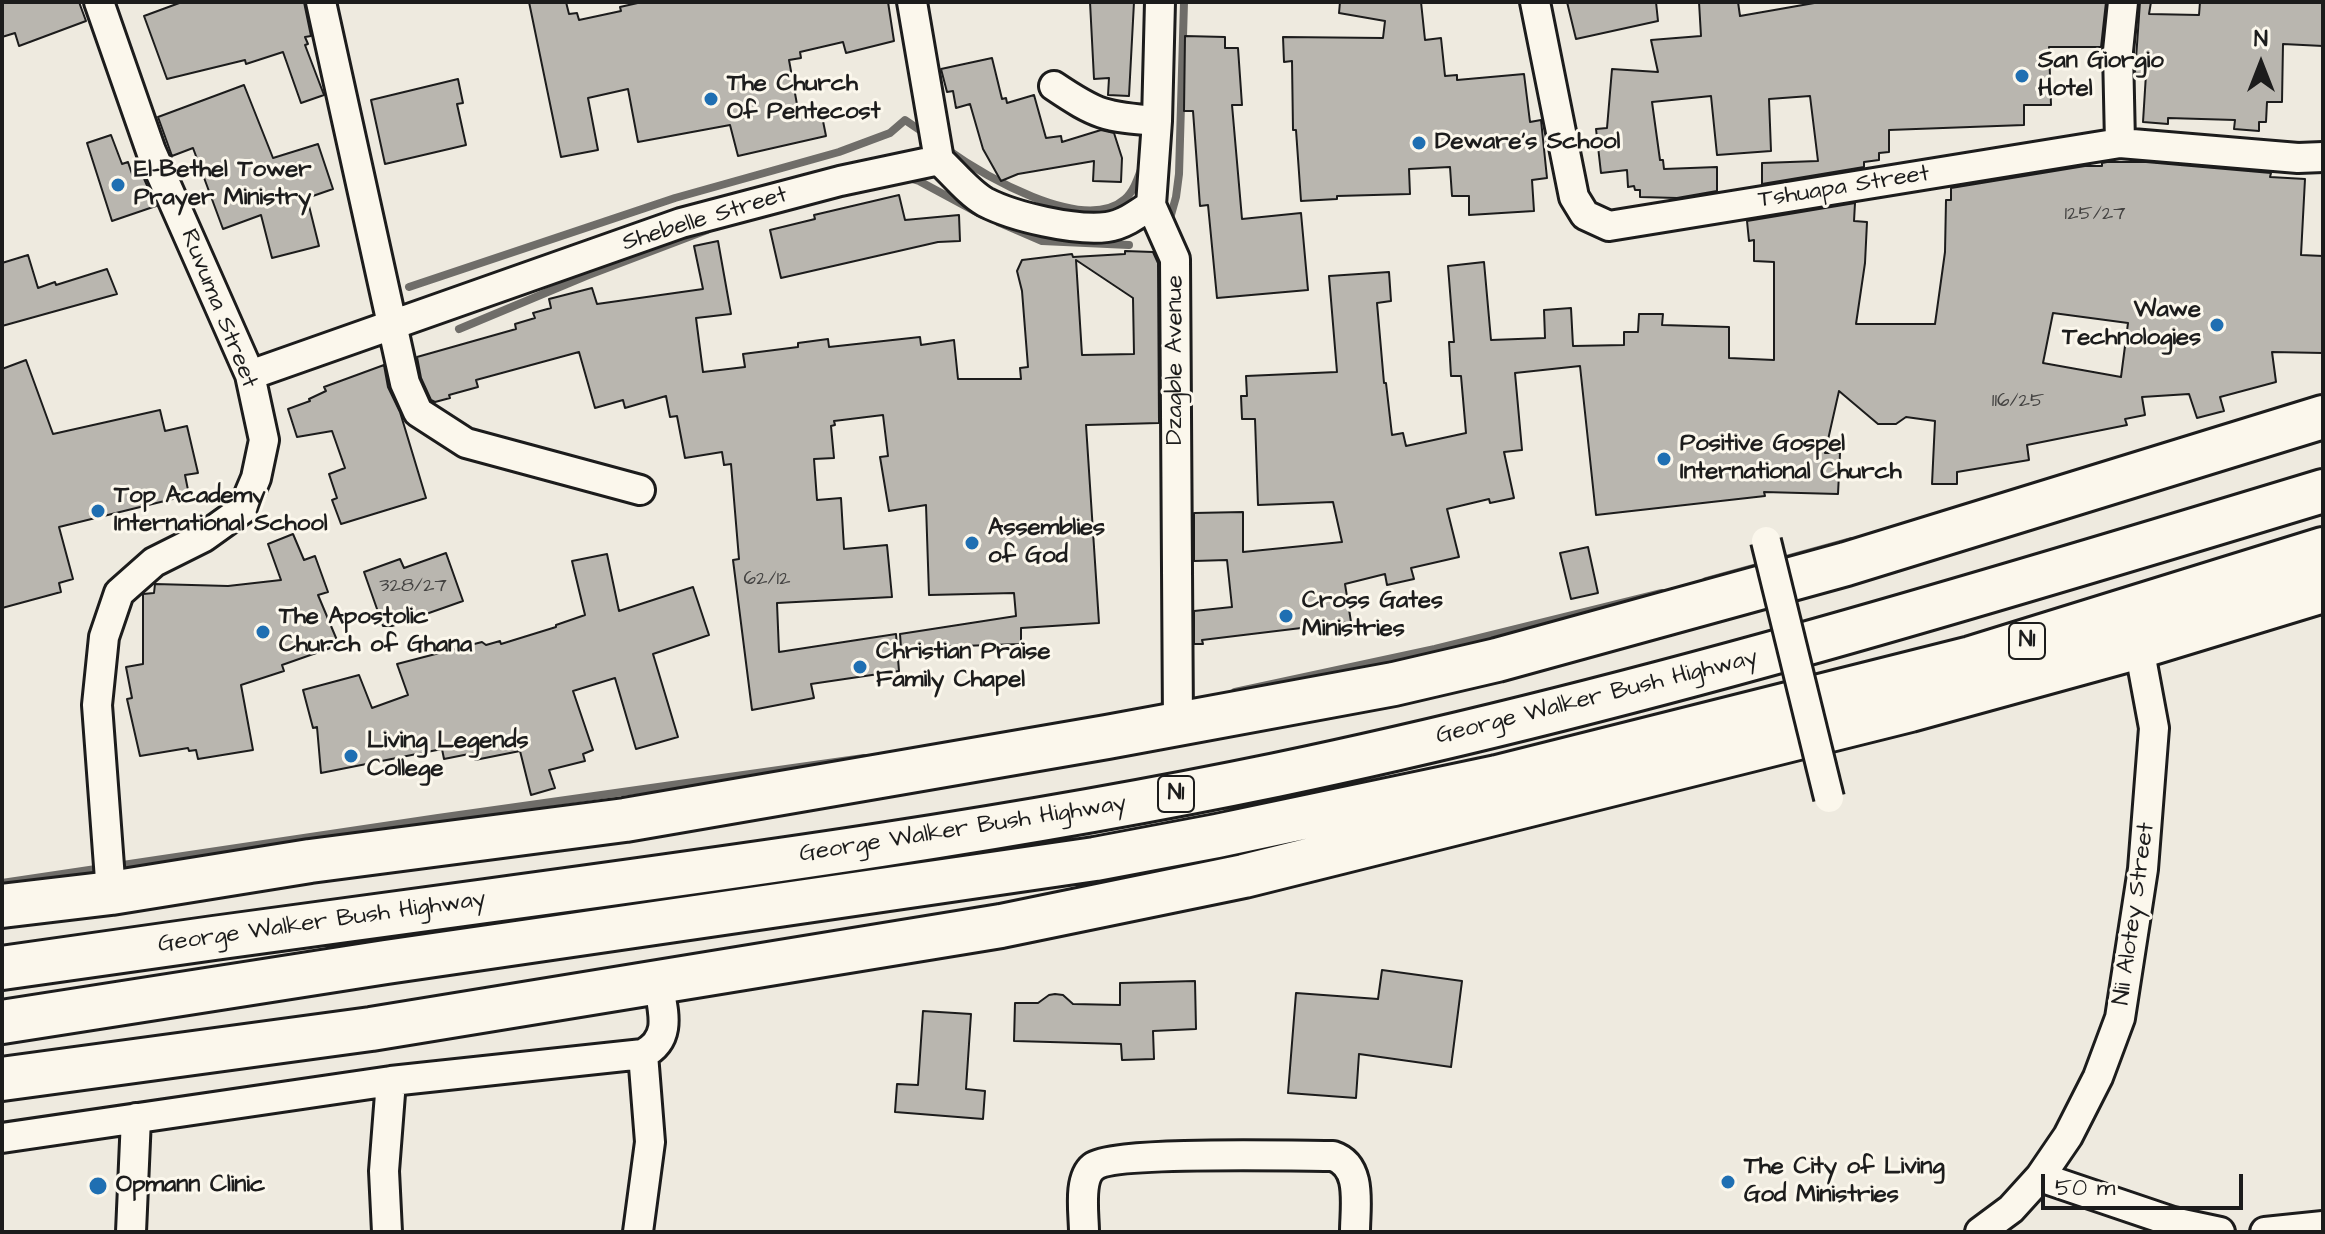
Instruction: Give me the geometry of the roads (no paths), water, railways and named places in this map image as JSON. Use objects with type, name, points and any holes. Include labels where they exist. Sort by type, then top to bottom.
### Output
[{"type":"highway","points":[[2,906],[111,893],[310,861],[625,820],[1394,684],[1670,614],[1846,564],[2323,417]]},
{"type":"highway","name":"George Walker Bush Highway","points":[[2,968],[910,841],[1276,775],[1716,670],[1996,590],[2323,491]]},
{"type":"highway","name":"George Walker Bush Highway","points":[[2,1022],[386,962],[1095,859],[1497,777],[1971,658],[2323,549]]},
{"type":"highway","points":[[1971,658],[2139,647],[2323,556]]},
{"type":"highway","points":[[2,1079],[371,1029],[1001,926],[1244,876],[1910,710],[2139,647],[2323,591]]},
{"type":"street","name":"Ruvuma Street","points":[[99,2],[151,151],[250,375],[264,440],[256,478],[243,509],[204,537],[154,562],[119,593],[104,637],[97,705],[111,893]]},
{"type":"street","points":[[321,2],[405,383],[418,412],[466,443],[640,490]]},
{"type":"street","points":[[912,2],[939,160],[984,201],[1046,221],[1080,227],[1108,227],[1133,218],[1151,205]]},
{"type":"street","name":"Dzagble Avenue","points":[[1160,2],[1151,205],[1175,259],[1178,723]]},
{"type":"street","name":"Tshuapa Street","points":[[1535,2],[1574,197],[1585,215],[1609,226],[2120,143],[2298,158],[2323,157]]},
{"type":"street","points":[[2120,143],[2118,51],[2123,2]]},
{"type":"street","points":[[1054,86],[1095,112],[1112,117],[1157,121]]},
{"type":"street","name":"Shebelle Street","points":[[250,375],[681,223],[840,181],[939,160]]},
{"type":"street","points":[[1766,541],[1829,798]]},
{"type":"street","name":"Nii Alotey Street","points":[[1980,1232],[2011,1209],[2040,1177],[2068,1136],[2098,1077],[2120,1018],[2148,830],[2154,728],[2139,647]]},
{"type":"street","points":[[2,1138],[391,1081],[643,1054],[655,1048],[662,1034],[664,1021],[658,981]]},
{"type":"street","points":[[638,1232],[650,1142],[643,1054]]},
{"type":"street","points":[[387,1232],[384,1171],[391,1081]]},
{"type":"street","points":[[131,1232],[136,1118]]},
{"type":"street","points":[[1084,1232],[1086,1176],[1094,1166],[1108,1160],[1185,1156],[1333,1156],[1344,1159],[1352,1168],[1355,1232]]},
{"type":"street","points":[[2040,1177],[2173,1222],[2220,1232]]},
{"type":"street","points":[[2265,1232],[2323,1226]]},
{"type":"waterway","points":[[1169,222],[1179,174],[1184,2]]},
{"type":"waterway","points":[[409,287],[675,198],[839,152],[890,133],[905,120],[927,135]]},
{"type":"waterway","points":[[945,148],[982,172],[1032,197],[1084,210],[1107,208],[1125,199],[1142,167]]},
{"type":"waterway","points":[[905,177],[919,181],[982,215]]},
{"type":"waterway","points":[[998,222],[1042,241],[1129,245]]},
{"type":"waterway","points":[[459,329],[707,230]]},
{"type":"waterway","points":[[1706,581],[1851,541]]},
{"type":"waterway","points":[[1235,692],[1435,649],[1662,593]]},
{"type":"waterway","points":[[2,883],[864,758]]},
{"type":"place","name":"San Giorgio Hotel","points":[[2022,76]]},
{"type":"place","name":"The Church Of Pentecost","points":[[711,99]]},
{"type":"place","name":"Deware's School","points":[[1419,143]]},
{"type":"place","name":"El-Bethel Tower Prayer Ministry","points":[[118,185]]},
{"type":"place","name":"Wawe Technologies","points":[[2217,325]]},
{"type":"place","name":"Positive Gospel International Church","points":[[1664,459]]},
{"type":"place","name":"Top Academy International School","points":[[98,511]]},
{"type":"place","name":"Assemblies of God","points":[[972,543]]},
{"type":"place","name":"Cross Gates Ministries","points":[[1286,616]]},
{"type":"place","name":"The Apostolic Church of Ghana","points":[[263,632]]},
{"type":"place","name":"Christian Praise Family Chapel","points":[[860,667]]},
{"type":"place","name":"Living Legends College","points":[[351,756]]},
{"type":"place","name":"The City of Living God Ministries","points":[[1728,1182]]},
{"type":"place","name":"Opmann Clinic","points":[[98,1186]]}]
